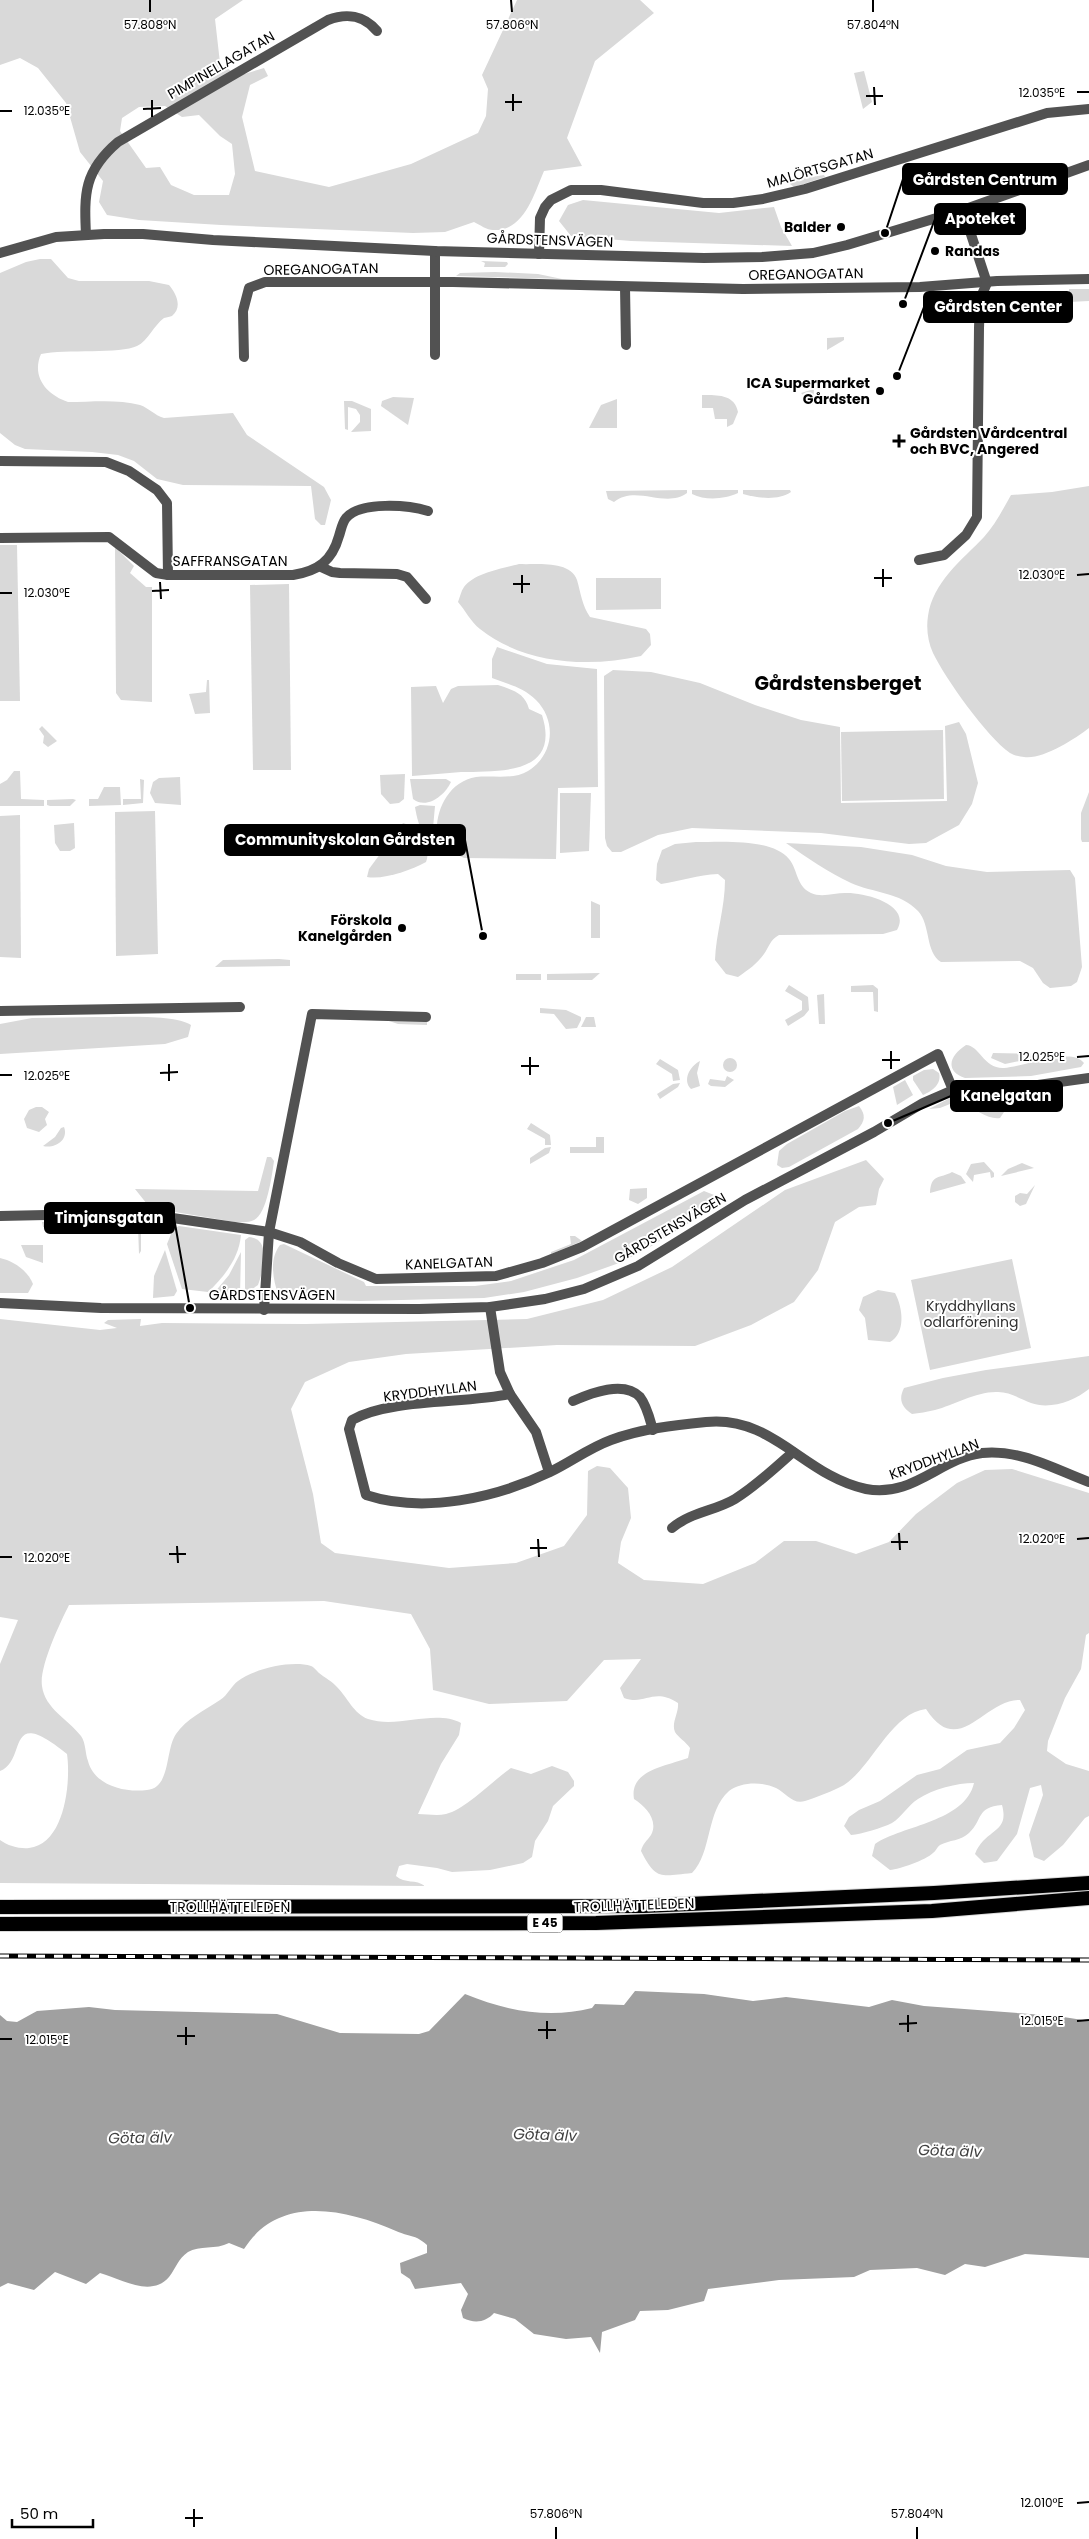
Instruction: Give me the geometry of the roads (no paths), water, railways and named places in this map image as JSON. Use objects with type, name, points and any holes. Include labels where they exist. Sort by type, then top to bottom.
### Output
[{"type":"highway","name":"TROLLHÄTTELEDEN","points":[[0,1907],[644,1906],[934,1893],[1089,1883]]},
{"type":"highway","name":"TROLLHÄTTELEDEN","points":[[0,1924],[596,1923],[932,1911],[1089,1898]]},
{"type":"street","name":"PIMPINELLAGATAN","points":[[86,234],[85,214],[90,178],[95,165],[118,142],[328,20],[341,15],[353,16],[372,24],[378,31]]},
{"type":"street","name":"MALÖRTSGATAN","points":[[539,254],[540,218],[545,207],[552,200],[572,190],[601,190],[703,203],[733,203],[762,199],[805,189],[1047,113],[1089,109]]},
{"type":"street","name":"GÅRDSTENSVÄGEN","points":[[0,253],[56,237],[86,234],[143,234],[213,240],[435,251],[704,258],[813,254],[963,210],[1089,165]]},
{"type":"street","points":[[919,560],[944,555],[966,534],[977,517],[979,318],[980,299],[987,283],[963,210]]},
{"type":"street","points":[[435,251],[435,355]]},
{"type":"street","name":"OREGANOGATAN","points":[[244,357],[243,304],[249,288],[257,284],[435,282],[743,289],[920,287],[1089,279]]},
{"type":"street","points":[[625,287],[626,345]]},
{"type":"street","points":[[0,461],[106,462],[129,471],[157,490],[167,503],[168,575]]},
{"type":"street","points":[[426,599],[407,577],[397,574],[340,573],[321,567],[332,555],[343,523],[352,513],[396,505],[428,510]]},
{"type":"street","name":"SAFFRANSGATAN","points":[[0,538],[109,537],[156,573],[168,575],[293,575],[321,567]]},
{"type":"street","points":[[0,1011],[240,1007]]},
{"type":"street","points":[[264,1310],[269,1232],[312,1014],[426,1017]]},
{"type":"street","name":"KANELGATAN","points":[[0,1216],[138,1213],[269,1232],[300,1242],[338,1263],[376,1279],[496,1276],[542,1263],[582,1247],[938,1054],[953,1090]]},
{"type":"street","name":"GÅRDSTENSVÄGEN","points":[[0,1303],[101,1308],[264,1310],[490,1307],[563,1294],[632,1269],[745,1200],[874,1132],[923,1103],[953,1090],[976,1085],[1038,1085],[1089,1078]]},
{"type":"street","points":[[490,1307],[500,1372],[510,1394],[536,1432],[549,1472]]},
{"type":"street","points":[[573,1400],[588,1394],[624,1389],[636,1394],[646,1408],[653,1430]]},
{"type":"street","name":"KRYDDHYLLAN","points":[[510,1394],[383,1410],[352,1420],[349,1429],[362,1489],[366,1496],[424,1503],[448,1502],[517,1487],[612,1439],[653,1430],[726,1421],[751,1427],[773,1437],[819,1470],[840,1481],[867,1489],[889,1490],[906,1487],[956,1462],[980,1453],[1007,1453],[1038,1460],[1089,1482]]},
{"type":"street","points":[[672,1528],[684,1518],[719,1507],[736,1498],[793,1452]]},
{"type":"water","name":"Göta älv","points":[[635,1991],[704,1994],[753,2001],[786,1997],[869,2007],[892,2000],[924,2006],[1057,2016],[1089,2021],[1089,2258],[1025,2254],[985,2267],[965,2264],[945,2275],[917,2268],[870,2270],[854,2277],[779,2280],[708,2289],[704,2301],[668,2310],[640,2311],[635,2320],[602,2332],[600,2353],[591,2337],[566,2339],[534,2334],[515,2319],[494,2313],[480,2321],[463,2318],[461,2310],[468,2294],[461,2283],[415,2289],[410,2279],[401,2273],[400,2263],[427,2253],[427,2245],[423,2241],[376,2223],[335,2213],[314,2211],[294,2213],[275,2220],[258,2232],[244,2249],[229,2243],[192,2250],[182,2258],[169,2277],[162,2283],[154,2286],[136,2285],[100,2273],[86,2284],[55,2272],[34,2290],[8,2283],[0,2287],[0,2015],[7,2021],[17,2022],[37,2011],[89,2007],[115,2010],[277,2014],[340,2033],[419,2034],[429,2031],[465,1994],[512,2009],[528,2012],[560,2013],[592,2008],[595,2004],[624,2005]]},
{"type":"railway","points":[[0,1956],[1089,1960]]},
{"type":"place","name":"Balder","points":[[841,227]]},
{"type":"place","name":"Gårdsten Centrum","points":[[885,233]]},
{"type":"place","name":"Randas","points":[[935,251]]},
{"type":"place","name":"Apoteket","points":[[903,304]]},
{"type":"place","name":"Gårdsten Center","points":[[897,376]]},
{"type":"place","name":"ICA Supermarket Gårdsten","points":[[880,391]]},
{"type":"place","name":"Gårdsten Vårdcentral och BVC, Angered","points":[[899,441]]},
{"type":"place","name":"Förskola Kanelgården","points":[[402,928]]},
{"type":"place","name":"Communityskolan Gårdsten","points":[[483,936]]},
{"type":"place","name":"Kanelgatan","points":[[888,1123]]},
{"type":"place","name":"Timjansgatan","points":[[190,1308]]},
{"type":"district","name":"Gårdstensberget","points":[[838,683]]},
{"type":"park label","name":"Kryddhyllans odlarförening","points":[[971,1314]]}]
